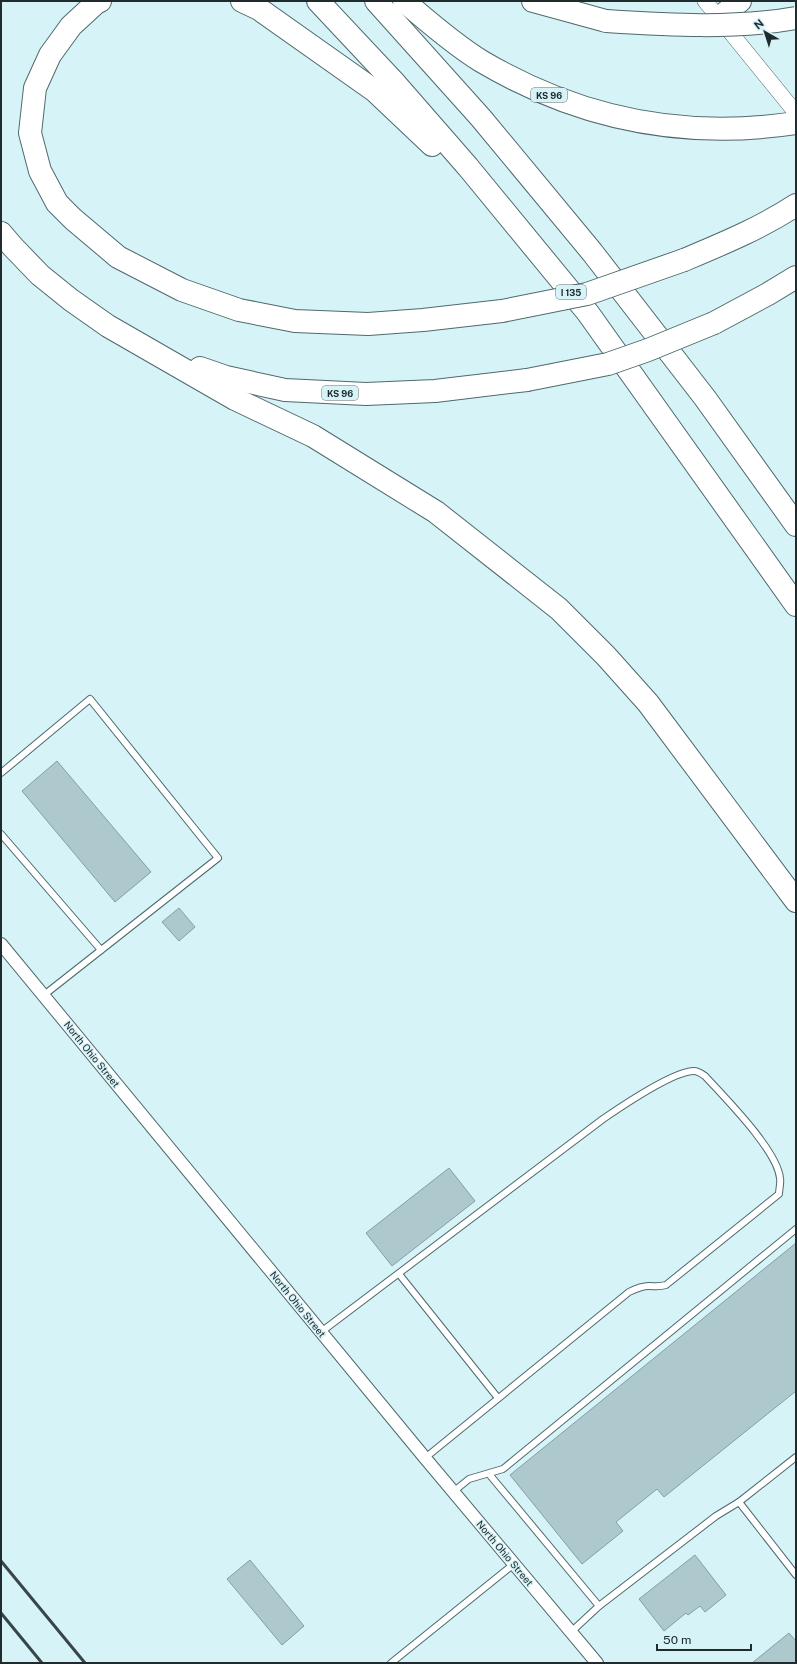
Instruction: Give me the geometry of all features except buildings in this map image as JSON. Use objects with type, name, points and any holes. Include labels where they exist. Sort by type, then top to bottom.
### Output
[{"type":"highway","points":[[100,1],[71,26],[50,55],[35,88],[30,132],[40,171],[58,203],[73,219],[118,257],[182,290],[239,310],[295,321],[368,324],[423,320],[502,311],[587,294],[684,260],[730,241],[790,209]]},
{"type":"highway","points":[[242,1],[259,9],[375,91],[533,245]]},
{"type":"highway","name":"I 135","points":[[318,1],[393,81],[463,161],[588,313],[796,605]]},
{"type":"highway","points":[[376,1],[481,118],[592,252],[705,398],[793,520]]},
{"type":"highway","name":"KS 96","points":[[404,1],[429,22],[480,60],[538,91],[589,110],[642,122],[719,130],[771,127],[796,123]]},
{"type":"highway","points":[[534,1],[606,21],[683,26],[773,22],[796,18]]},
{"type":"highway","points":[[719,18],[740,1]]},
{"type":"highway","name":"KS 96","points":[[1,233],[13,248],[40,275],[71,300],[108,326],[158,353],[226,377],[285,390],[366,394],[435,391],[527,380],[608,364],[648,350],[714,323],[796,277]]},
{"type":"highway","points":[[158,353],[235,399],[313,436],[436,512],[558,609],[606,656],[648,703],[796,900]]},
{"type":"street","points":[[705,1],[796,113]]},
{"type":"street","name":"North Ohio Street","points":[[1,944],[453,1492],[597,1663]]},
{"type":"lane","points":[[1,773],[90,700],[218,858],[44,995]]},
{"type":"lane","points":[[1,834],[101,950]]},
{"type":"lane","points":[[321,1332],[603,1119],[626,1103],[679,1073],[696,1070],[705,1076],[764,1144],[778,1169],[780,1179],[778,1194],[666,1285],[658,1288],[649,1286],[629,1292],[425,1458]]},
{"type":"lane","points":[[453,1492],[469,1479],[503,1469],[796,1229]]},
{"type":"lane","points":[[399,1274],[498,1398]]},
{"type":"lane","points":[[571,1632],[599,1606],[716,1516],[739,1502],[796,1457]]},
{"type":"lane","points":[[489,1474],[599,1606]]},
{"type":"lane","points":[[739,1502],[796,1575]]},
{"type":"lane","points":[[391,1663],[514,1564]]},
{"type":"railway","points":[[1,1561],[85,1663]]},
{"type":"railway","points":[[1,1613],[42,1663]]}]
